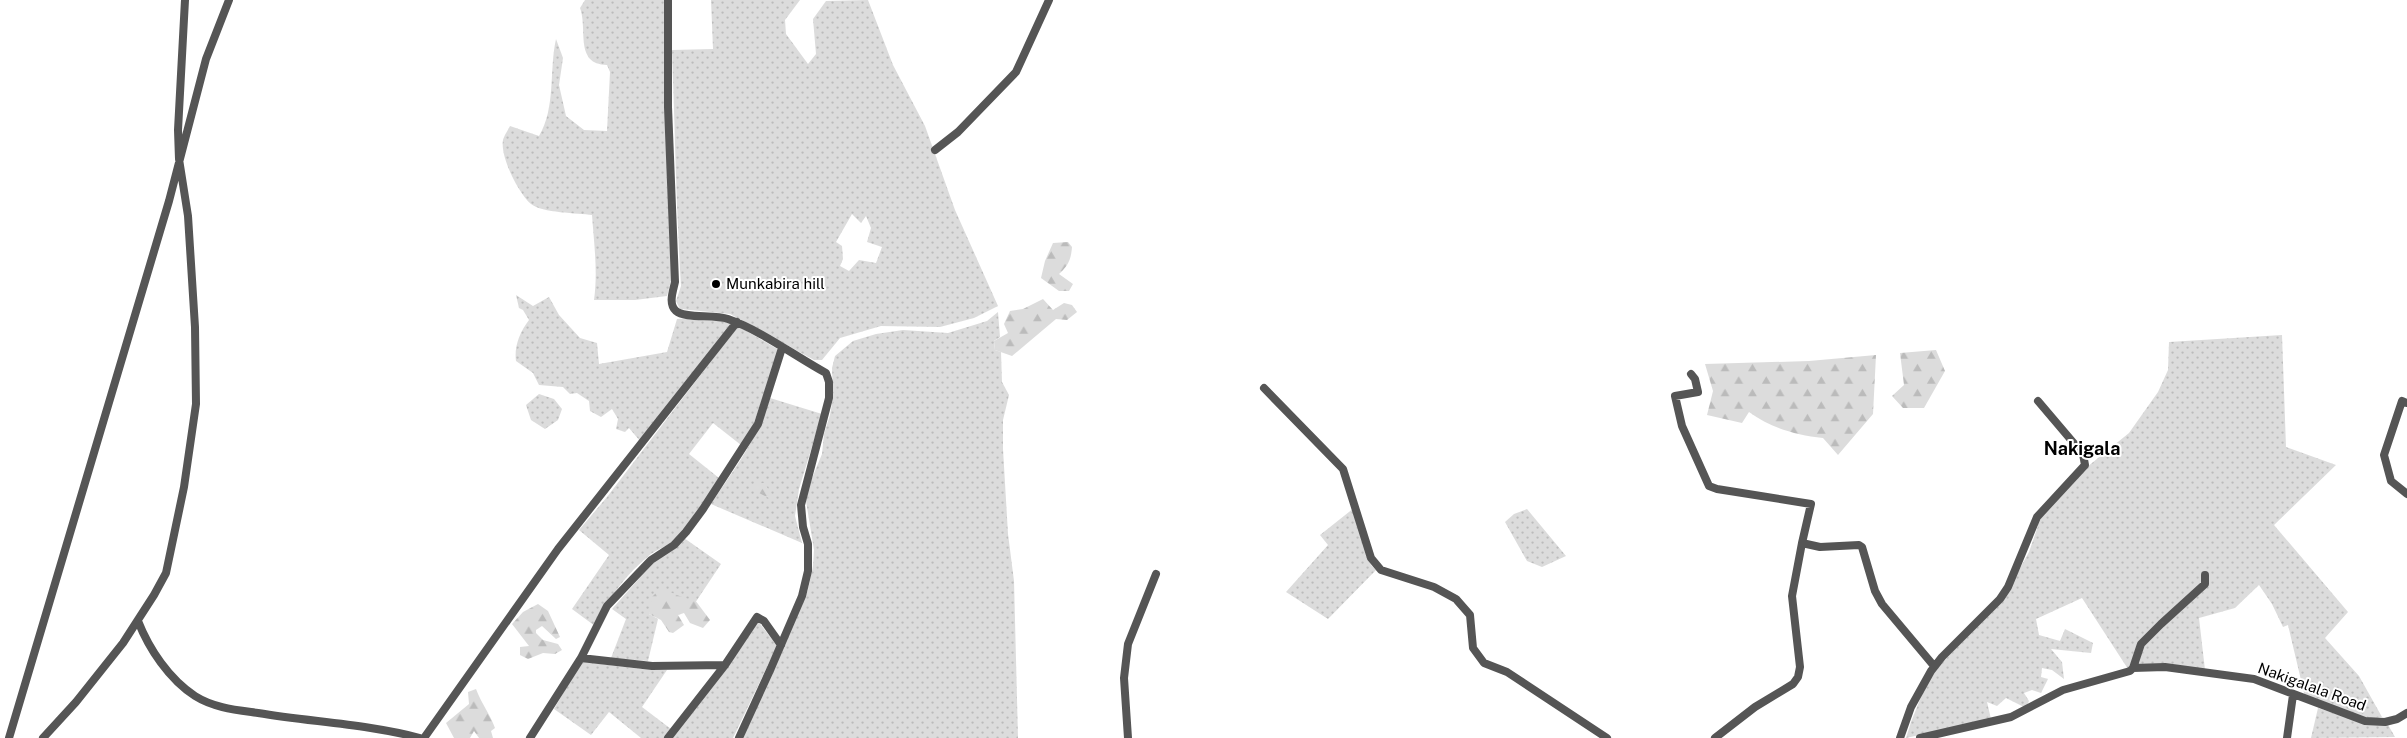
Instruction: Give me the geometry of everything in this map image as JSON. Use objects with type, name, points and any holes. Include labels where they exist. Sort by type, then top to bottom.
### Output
[{"type":"street","points":[[43,738],[76,702],[138,621],[166,573],[184,487],[196,404],[195,327],[188,216],[179,159],[178,130],[184,0]]},
{"type":"street","points":[[8,738],[169,201],[179,159],[189,133],[206,59],[229,0]]},
{"type":"street","points":[[668,0],[668,107],[675,282],[671,300],[675,310],[684,315],[714,315],[737,322],[826,373],[829,390],[829,398],[801,505],[803,526],[808,544],[808,571],[802,596],[739,738]]},
{"type":"street","points":[[935,150],[958,132],[1016,72],[1049,0]]},
{"type":"street","points":[[424,738],[558,549],[737,322]]},
{"type":"street","points":[[530,738],[581,658],[607,606],[651,560],[674,545],[686,532],[753,434],[758,424],[782,348]]},
{"type":"street","points":[[1690,374],[1695,379],[1698,392],[1675,396],[1675,401],[1682,426],[1710,486],[1717,490],[1811,504],[1792,596],[1800,668],[1798,677],[1793,684],[1755,707],[1715,738]]},
{"type":"street","points":[[1264,388],[1343,469],[1371,558],[1378,568],[1401,578],[1434,587],[1456,599],[1470,615],[1473,648],[1484,663],[1507,672],[1607,738]]},
{"type":"street","points":[[1900,738],[1912,707],[1934,666],[2000,599],[2008,587],[2037,517],[2085,465],[2083,454],[2038,401]]},
{"type":"street","points":[[2407,403],[2401,402],[2384,455],[2391,481],[2407,494]]},
{"type":"street","points":[[1802,543],[1820,547],[1859,545],[1862,547],[1875,591],[1882,604],[1934,666]]},
{"type":"street","points":[[1128,738],[1124,678],[1128,644],[1156,574]]},
{"type":"street","points":[[2134,668],[2141,644],[2160,624],[2206,584],[2205,575]]},
{"type":"street","points":[[668,738],[725,665],[757,617],[764,621],[781,645]]},
{"type":"street","points":[[138,621],[144,636],[172,676],[183,687],[206,702],[245,711],[360,725],[420,738]]},
{"type":"street","points":[[581,658],[642,665],[725,665]]},
{"type":"street","name":"Nakigalala Road","points":[[1920,738],[2011,717],[2063,690],[2130,671],[2134,668],[2165,667],[2244,677],[2365,721],[2392,721],[2407,713]]},
{"type":"street","points":[[2287,738],[2293,695]]},
{"type":"green space","points":[[585,0],[666,0],[672,277],[667,296],[635,300],[594,300],[596,268],[592,215],[551,211],[531,204],[521,192],[511,174],[504,155],[503,140],[510,126],[539,136],[544,125],[550,101],[556,39],[563,58],[559,85],[566,116],[584,130],[607,131],[610,72],[607,65],[590,59],[586,52],[580,8]]},
{"type":"green space","points":[[711,0],[800,0],[785,20],[786,34],[808,64],[816,54],[813,19],[826,1],[868,0],[893,65],[925,126],[955,210],[998,306],[974,318],[940,327],[881,326],[840,338],[822,360],[814,360],[730,314],[680,309],[676,301],[681,286],[672,50],[713,49]],"holes":[[[852,214],[861,223],[866,216],[871,228],[867,242],[882,247],[876,263],[859,260],[849,271],[840,266],[843,259],[842,246],[836,242]]]},
{"type":"green space","points":[[1068,242],[1072,247],[1070,259],[1059,274],[1073,284],[1069,291],[1059,291],[1041,278],[1045,261],[1053,243]]},
{"type":"green space","points":[[516,295],[533,306],[549,297],[559,315],[580,338],[597,343],[599,364],[667,352],[677,319],[702,317],[733,323],[640,441],[629,428],[625,432],[616,429],[618,419],[612,409],[601,417],[590,411],[589,401],[577,393],[570,394],[563,387],[539,385],[533,373],[516,361],[518,339],[529,320],[523,310],[519,308]]},
{"type":"green space","points":[[1043,299],[1053,310],[1064,303],[1072,305],[1077,312],[1067,320],[1056,319],[1012,356],[995,350],[994,341],[1008,333],[1004,324],[1010,311],[1023,309]]},
{"type":"green space","points":[[998,312],[1000,337],[994,341],[995,350],[1001,352],[1002,382],[1009,395],[1003,420],[1003,449],[1008,534],[1014,581],[1018,738],[743,738],[808,590],[814,550],[806,501],[808,488],[822,454],[824,434],[830,415],[833,398],[832,368],[835,356],[853,341],[876,334],[903,330],[948,333],[987,321]]},
{"type":"green space","points":[[738,326],[779,350],[753,426],[741,445],[713,423],[689,454],[719,478],[699,510],[681,533],[669,544],[642,561],[626,578],[612,596],[595,626],[572,609],[609,555],[579,530],[607,497]]},
{"type":"green space","points":[[2282,335],[2286,447],[2336,465],[2274,525],[2348,612],[2325,638],[2359,676],[2382,717],[2367,719],[2305,697],[2288,625],[2283,627],[2272,604],[2259,585],[2235,608],[2199,618],[2205,670],[2128,669],[2082,598],[2036,619],[2039,635],[2060,641],[2065,629],[2093,643],[2091,653],[2051,649],[2062,662],[2064,679],[2052,670],[2042,668],[2041,677],[2048,679],[2041,693],[2032,690],[2024,693],[2029,701],[2026,708],[2006,698],[1997,706],[1987,702],[1991,719],[1906,738],[1929,677],[2004,597],[2029,552],[2038,526],[2036,522],[2087,467],[2129,433],[2158,392],[2168,370],[2169,342]]},
{"type":"green space","points":[[1936,350],[1945,371],[1924,408],[1903,408],[1892,396],[1904,385],[1900,353]]},
{"type":"green space","points":[[1876,355],[1873,414],[1838,455],[1823,438],[1784,430],[1757,418],[1749,412],[1742,423],[1707,415],[1713,391],[1705,364],[1809,361]]},
{"type":"green space","points":[[539,394],[554,399],[562,409],[558,420],[545,429],[531,420],[526,405]]},
{"type":"green space","points":[[770,398],[822,414],[799,489],[795,516],[802,543],[711,504],[752,440]]},
{"type":"green space","points":[[764,483],[771,493],[769,498],[753,490],[754,484]]},
{"type":"green space","points":[[1354,508],[1371,565],[1376,570],[1328,619],[1286,592],[1328,545],[1320,535]]},
{"type":"green space","points":[[1527,509],[1566,556],[1542,567],[1527,561],[1505,522],[1514,514]]},
{"type":"green space","points":[[684,538],[721,564],[693,606],[660,590],[649,614],[658,619],[648,661],[611,658],[626,619],[612,609],[653,563]]},
{"type":"green space","points":[[660,589],[695,600],[710,620],[703,628],[690,623],[684,613],[678,615],[684,625],[673,633],[669,632],[661,620],[649,614],[652,597]]},
{"type":"green space","points":[[538,604],[548,611],[560,637],[556,639],[542,626],[536,630],[536,633],[543,640],[558,644],[562,650],[555,654],[543,653],[528,659],[520,655],[520,647],[529,646],[512,624],[523,612]]},
{"type":"green space","points":[[758,621],[777,646],[733,738],[673,738],[726,670]]},
{"type":"green space","points":[[585,662],[641,669],[667,670],[642,707],[671,729],[664,738],[641,738],[609,712],[591,735],[554,709],[580,664]]},
{"type":"green space","points":[[476,689],[495,728],[491,731],[493,738],[479,738],[474,731],[470,738],[454,738],[446,723],[469,704],[468,692]]},
{"type":"green space","points":[[2318,708],[2370,725],[2387,723],[2395,737],[2311,738]]},
{"type":"place","name":"Munkabira hill","points":[[716,284]]},
{"type":"district","name":"Nakigala","points":[[2082,449]]}]
